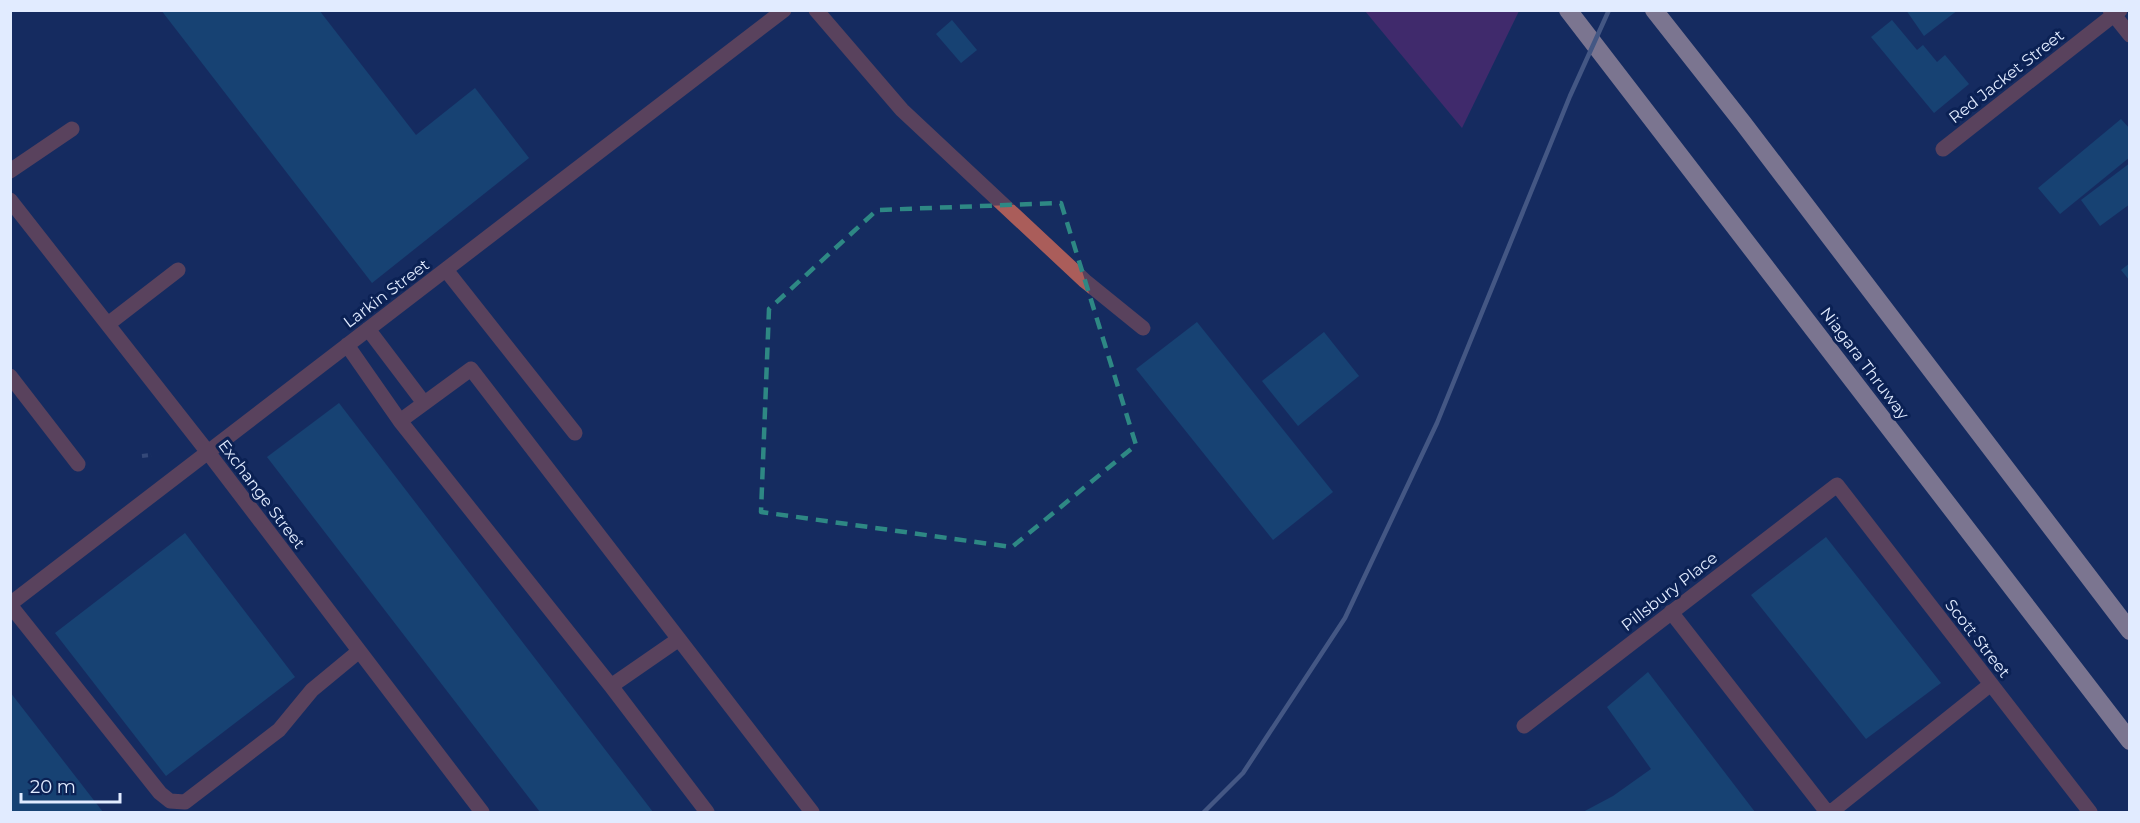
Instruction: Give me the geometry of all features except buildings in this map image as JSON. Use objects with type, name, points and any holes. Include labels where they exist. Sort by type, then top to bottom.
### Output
[{"type":"highway","name":"Niagara Thruway","points":[[1568,10],[2130,741]]},
{"type":"highway","points":[[1654,10],[1743,123],[2130,631]]},
{"type":"street","name":"Larkin Street","points":[[10,604],[783,10]]},
{"type":"street","points":[[816,10],[902,110],[1085,281],[1143,328]]},
{"type":"street","points":[[2115,12],[2130,35]]},
{"type":"street","name":"Red Jacket Street","points":[[1943,149],[2115,12]]},
{"type":"street","points":[[10,171],[72,129]]},
{"type":"street","name":"Exchange Street","points":[[10,200],[207,451],[482,813]]},
{"type":"street","points":[[108,324],[178,270]]},
{"type":"street","points":[[446,270],[575,433]]},
{"type":"street","points":[[368,329],[424,404]]},
{"type":"street","points":[[347,345],[400,421],[611,686],[707,813]]},
{"type":"street","points":[[400,421],[471,369],[812,813]]},
{"type":"street","points":[[10,376],[78,464]]},
{"type":"street","name":"Pillsbury Place","points":[[1524,726],[1837,485]]},
{"type":"street","name":"Scott Street","points":[[1837,485],[2090,813]]},
{"type":"street","points":[[10,604],[153,784],[170,801],[185,802],[279,730],[312,690],[358,652]]},
{"type":"street","points":[[1671,612],[1829,813],[1991,684]]},
{"type":"street","points":[[611,686],[679,639]]},
{"type":"path","points":[[142,456],[151,455]]},
{"type":"highlighted area","points":[[1061,203],[1136,445],[1012,547],[761,512],[769,309],[877,210]]},
{"type":"shaded area","points":[[1365,11],[1519,11],[1462,128]]},
{"type":"railway","points":[[1204,812],[1243,773],[1345,618],[1437,423],[1570,96],[1609,10]]}]
